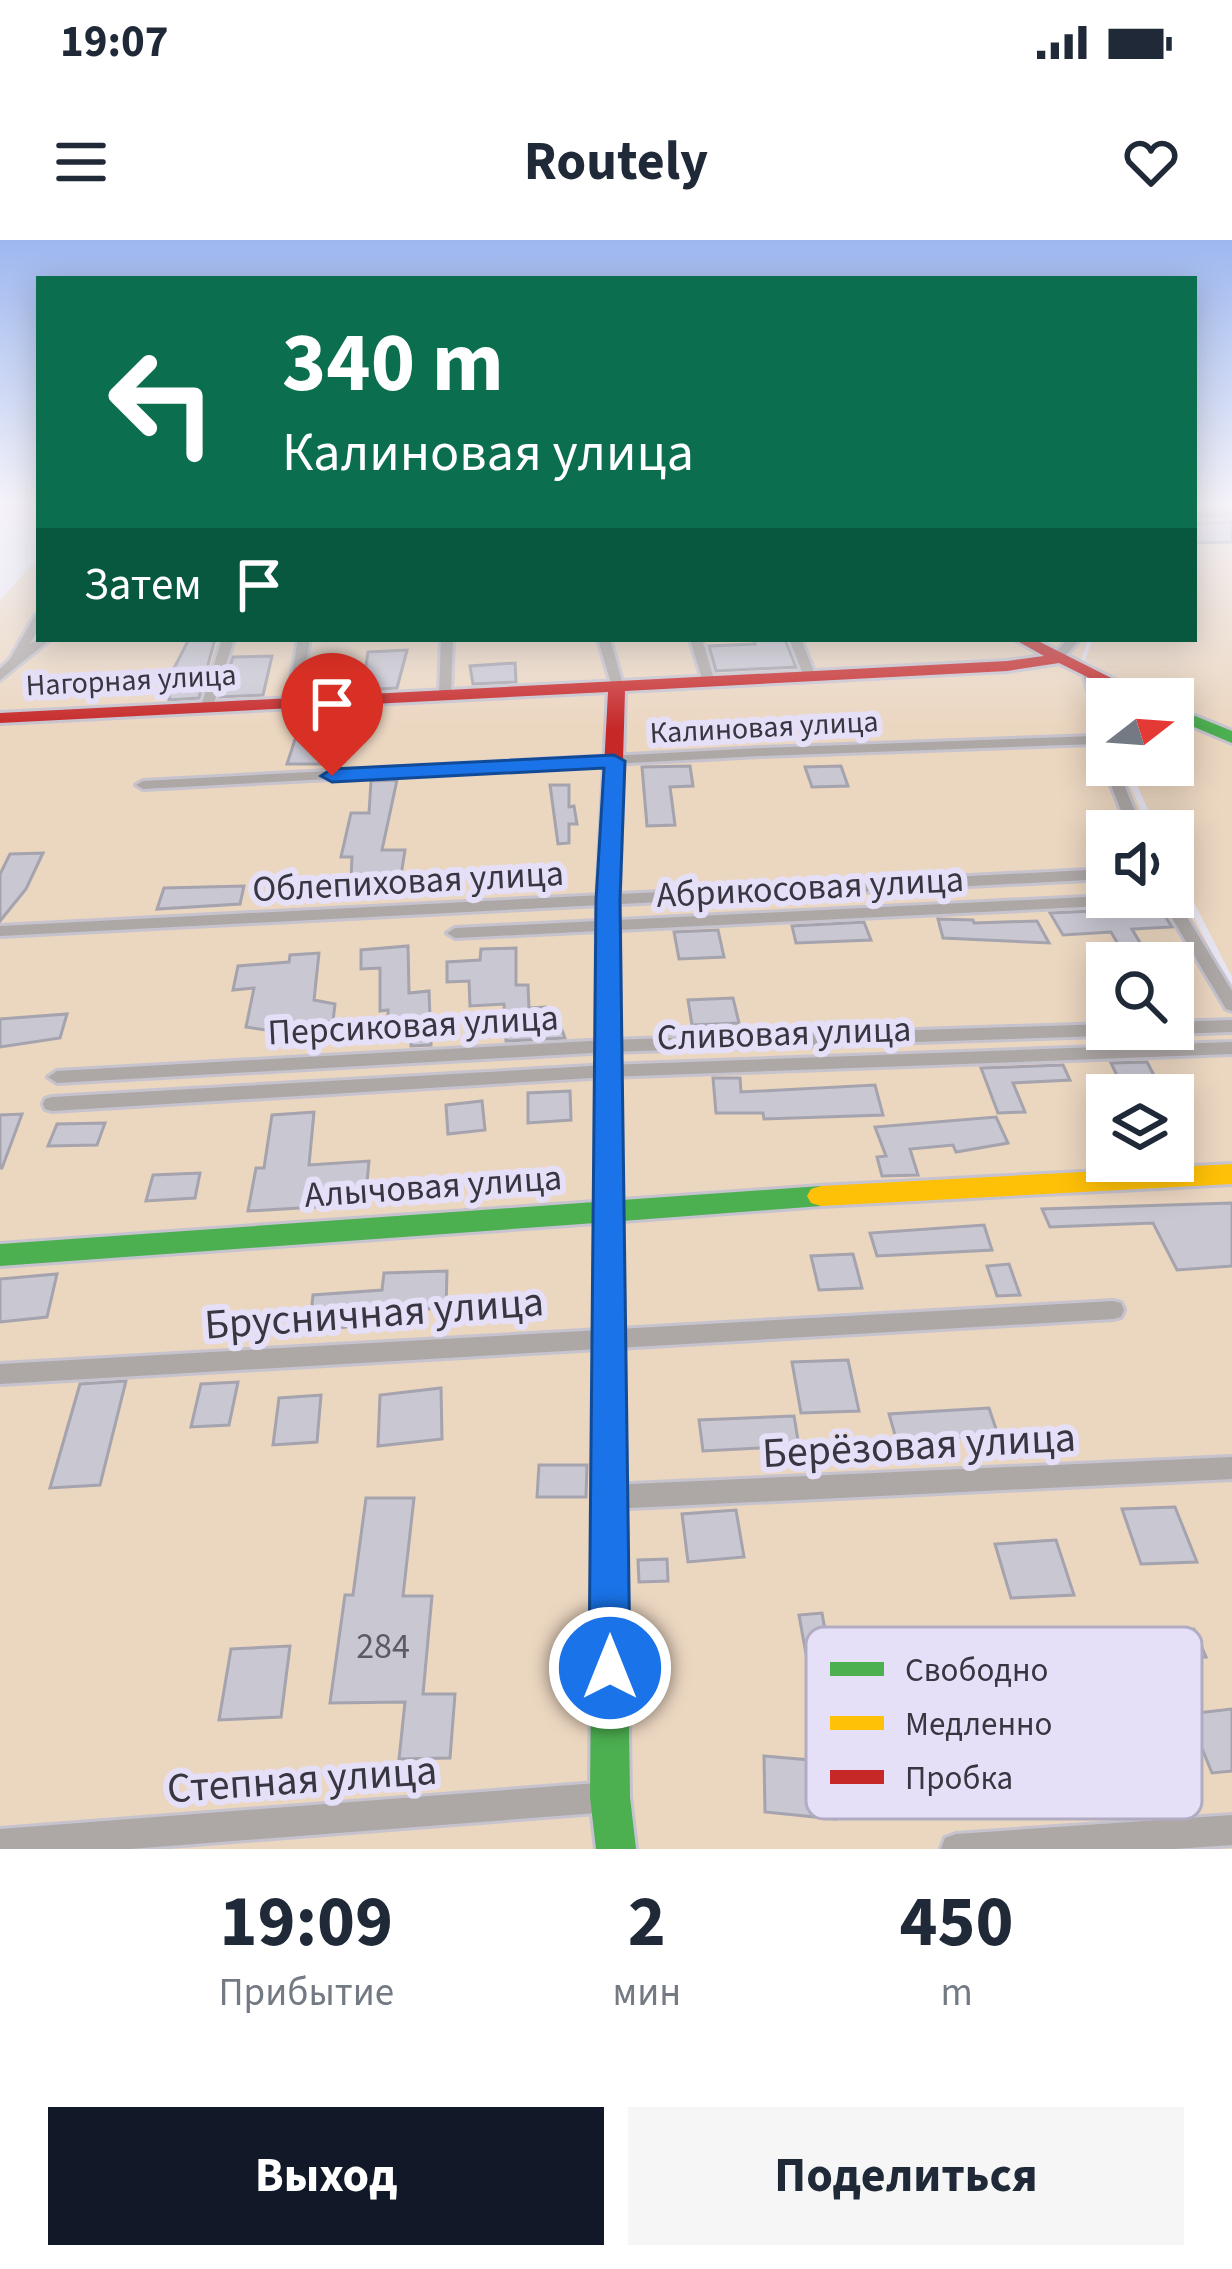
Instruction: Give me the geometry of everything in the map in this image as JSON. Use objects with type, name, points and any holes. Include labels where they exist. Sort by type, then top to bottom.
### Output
[{"type":"street","points":[[15,661],[36,622]]},
{"type":"street","points":[[0,676],[41,642]]},
{"type":"street","points":[[207,706],[227,642]]},
{"type":"street","points":[[293,701],[303,642]]},
{"type":"street","points":[[445,693],[447,642]]},
{"type":"street","points":[[605,642],[617,684],[608,913],[610,1797],[616,1849]]},
{"type":"street","points":[[697,642],[708,679]]},
{"type":"street","points":[[796,642],[809,674]]},
{"type":"street","points":[[1027,642],[1098,678]]},
{"type":"street","points":[[1055,659],[1071,642]]},
{"type":"street","name":"Нагорная улица","points":[[0,718],[1007,666],[1055,659]]},
{"type":"street","points":[[1089,674],[1090,678]]},
{"type":"street","points":[[1194,721],[1232,738]]},
{"type":"street","name":"Калиновая улица","points":[[143,785],[1086,741]]},
{"type":"street","name":"Облепиховая улица","points":[[0,931],[608,913],[1086,876]]},
{"type":"street","name":"Абрикосовая улица","points":[[454,933],[608,913],[1086,899]]},
{"type":"street","points":[[1180,918],[1232,1005]]},
{"type":"street","points":[[1194,1027],[1232,1026]]},
{"type":"street","name":"Персиковая улица","points":[[57,1077],[608,1059],[1086,1032]]},
{"type":"street","name":"Сливовая улица","points":[[52,1104],[608,1059],[1232,1048]]},
{"type":"street","name":"Алычовая улица","points":[[0,1255],[609,1208],[1232,1174]]},
{"type":"street","name":"Брусничная улица","points":[[0,1374],[1113,1310]]},
{"type":"street","name":"Берёзовая улица","points":[[609,1497],[1232,1468]]},
{"type":"street","name":"Степная улица","points":[[0,1844],[610,1797]]},
{"type":"street","points":[[956,1849],[1232,1830]]},
{"type":"shaded area","points":[[19,579],[36,579],[36,642],[1087,642],[1081,660],[1094,678],[1086,678],[1086,786],[1130,786],[1141,810],[1086,810],[1086,918],[1194,917],[1232,992],[1232,1849],[0,1849],[0,600]]},
{"type":"shaded area","points":[[1197,579],[1232,579],[1232,977],[1194,902],[1194,810],[1148,810],[1138,786],[1194,786],[1194,678],[1114,678],[1085,660],[1092,642],[1197,642]]},
{"type":"building","points":[[187,642],[214,642],[199,698],[169,700],[172,672]]},
{"type":"building","points":[[786,642],[796,667],[716,671],[709,646]]},
{"type":"building","points":[[407,650],[397,688],[362,690],[368,652]]},
{"type":"building","points":[[272,656],[263,695],[220,697],[233,657]]},
{"type":"building","points":[[515,663],[516,682],[473,684],[470,666]]},
{"type":"building","points":[[347,710],[330,764],[287,764],[301,721],[289,721],[292,713]]},
{"type":"building","points":[[690,766],[693,786],[670,787],[675,825],[647,826],[642,767]]},
{"type":"building","points":[[841,766],[848,786],[812,787],[805,767]]},
{"type":"building","points":[[397,780],[382,850],[405,850],[399,888],[367,888],[369,879],[351,879],[352,857],[341,857],[351,813],[369,813],[371,781]]},
{"type":"building","points":[[550,785],[569,785],[569,807],[574,806],[577,824],[569,824],[569,843],[558,844]]},
{"type":"building","points":[[43,853],[26,889],[0,921],[0,874],[10,854]]},
{"type":"building","points":[[244,886],[240,904],[157,909],[164,888]]},
{"type":"building","points":[[1050,913],[1166,918],[1172,927],[1132,929],[1140,942],[1117,942],[1111,932],[1063,935]]},
{"type":"building","points":[[938,919],[1037,921],[1049,943],[943,938]]},
{"type":"building","points":[[864,922],[871,940],[796,943],[792,926]]},
{"type":"building","points":[[718,930],[724,957],[679,959],[674,932]]},
{"type":"building","points":[[408,946],[409,993],[429,991],[431,1045],[411,1046],[411,1022],[388,1023],[388,1010],[380,1011],[380,968],[361,969],[361,950]]},
{"type":"building","points":[[516,948],[516,985],[528,985],[529,1008],[546,1007],[556,1014],[565,1038],[506,1041],[504,1004],[470,1006],[469,981],[447,982],[447,962],[480,960],[481,949]]},
{"type":"building","points":[[319,953],[314,1000],[335,1004],[333,1021],[273,1031],[246,1027],[254,988],[233,990],[238,966],[289,962],[290,955]]},
{"type":"building","points":[[733,998],[739,1023],[692,1025],[688,1000]]},
{"type":"building","points":[[67,1014],[60,1038],[0,1047],[0,1019]]},
{"type":"building","points":[[1147,1062],[1153,1074],[1116,1074],[1111,1063]]},
{"type":"building","points":[[1063,1065],[1070,1080],[1013,1083],[1025,1112],[998,1113],[981,1068]]},
{"type":"building","points":[[713,1078],[740,1078],[741,1092],[875,1085],[883,1115],[764,1119],[763,1113],[716,1113]]},
{"type":"building","points":[[570,1091],[571,1120],[528,1123],[528,1093]]},
{"type":"building","points":[[482,1101],[485,1130],[448,1134],[446,1105]]},
{"type":"building","points":[[314,1112],[309,1165],[369,1161],[365,1204],[248,1211],[256,1168],[264,1168],[272,1115]]},
{"type":"building","points":[[22,1114],[2,1168],[0,1168],[0,1115]]},
{"type":"building","points":[[996,1117],[1008,1143],[956,1152],[953,1145],[910,1149],[918,1175],[882,1176],[877,1157],[886,1156],[875,1127]]},
{"type":"building","points":[[105,1123],[97,1145],[48,1146],[57,1124]]},
{"type":"building","points":[[200,1173],[195,1198],[146,1201],[153,1175]]},
{"type":"building","points":[[1232,1203],[1232,1266],[1177,1270],[1153,1223],[1050,1227],[1042,1209]]},
{"type":"building","points":[[984,1225],[992,1250],[877,1256],[870,1233]]},
{"type":"building","points":[[853,1254],[862,1288],[819,1290],[811,1256]]},
{"type":"building","points":[[1009,1264],[1020,1295],[997,1296],[987,1266]]},
{"type":"building","points":[[447,1271],[446,1308],[359,1312],[358,1326],[309,1330],[313,1295],[382,1290],[384,1273]]},
{"type":"building","points":[[57,1274],[47,1317],[0,1322],[0,1279]]},
{"type":"building","points":[[848,1360],[859,1411],[801,1413],[792,1362]]},
{"type":"building","points":[[126,1381],[100,1485],[50,1488],[80,1384]]},
{"type":"building","points":[[238,1382],[229,1425],[191,1427],[201,1384]]},
{"type":"building","points":[[441,1388],[442,1439],[378,1446],[380,1395]]},
{"type":"building","points":[[321,1395],[317,1442],[273,1445],[279,1398]]},
{"type":"building","points":[[989,1408],[998,1435],[897,1442],[889,1414]]},
{"type":"building","points":[[794,1416],[799,1446],[703,1451],[699,1420]]},
{"type":"building","points":[[539,1465],[587,1465],[586,1497],[537,1497]]},
{"type":"building","points":[[366,1498],[414,1498],[403,1596],[432,1596],[423,1694],[455,1694],[450,1758],[399,1759],[405,1702],[330,1703],[345,1595],[353,1595]]},
{"type":"building","points":[[1175,1507],[1197,1562],[1141,1564],[1122,1509]]},
{"type":"building","points":[[736,1510],[744,1557],[688,1562],[682,1514]]},
{"type":"building","points":[[1056,1540],[1074,1595],[1011,1598],[995,1544]]},
{"type":"building","points":[[667,1559],[668,1581],[639,1582],[638,1560]]},
{"type":"building","points":[[822,1613],[825,1627],[806,1627],[806,1654],[799,1615]]},
{"type":"building","points":[[290,1646],[281,1717],[219,1720],[231,1649]]},
{"type":"building","points":[[1232,1709],[1232,1771],[1212,1773],[1202,1748],[1202,1712]]},
{"type":"building","points":[[764,1756],[806,1760],[806,1816],[765,1812]]},
{"type":"traffic: fast","points":[[1194,721],[1232,738]]},
{"type":"traffic: fast","points":[[608,1072],[610,1797],[616,1849]]},
{"type":"traffic: fast","points":[[0,1255],[821,1196]]},
{"type":"traffic: slow","points":[[821,1196],[1232,1174]]},
{"type":"traffic: jam","points":[[1028,642],[1102,678]]},
{"type":"traffic: jam","points":[[0,718],[1007,666],[1056,659]]},
{"type":"traffic: jam","points":[[608,1072],[608,900],[617,684]]},
{"type":"route","points":[[332,776],[614,761],[608,900],[610,1668]]}]
